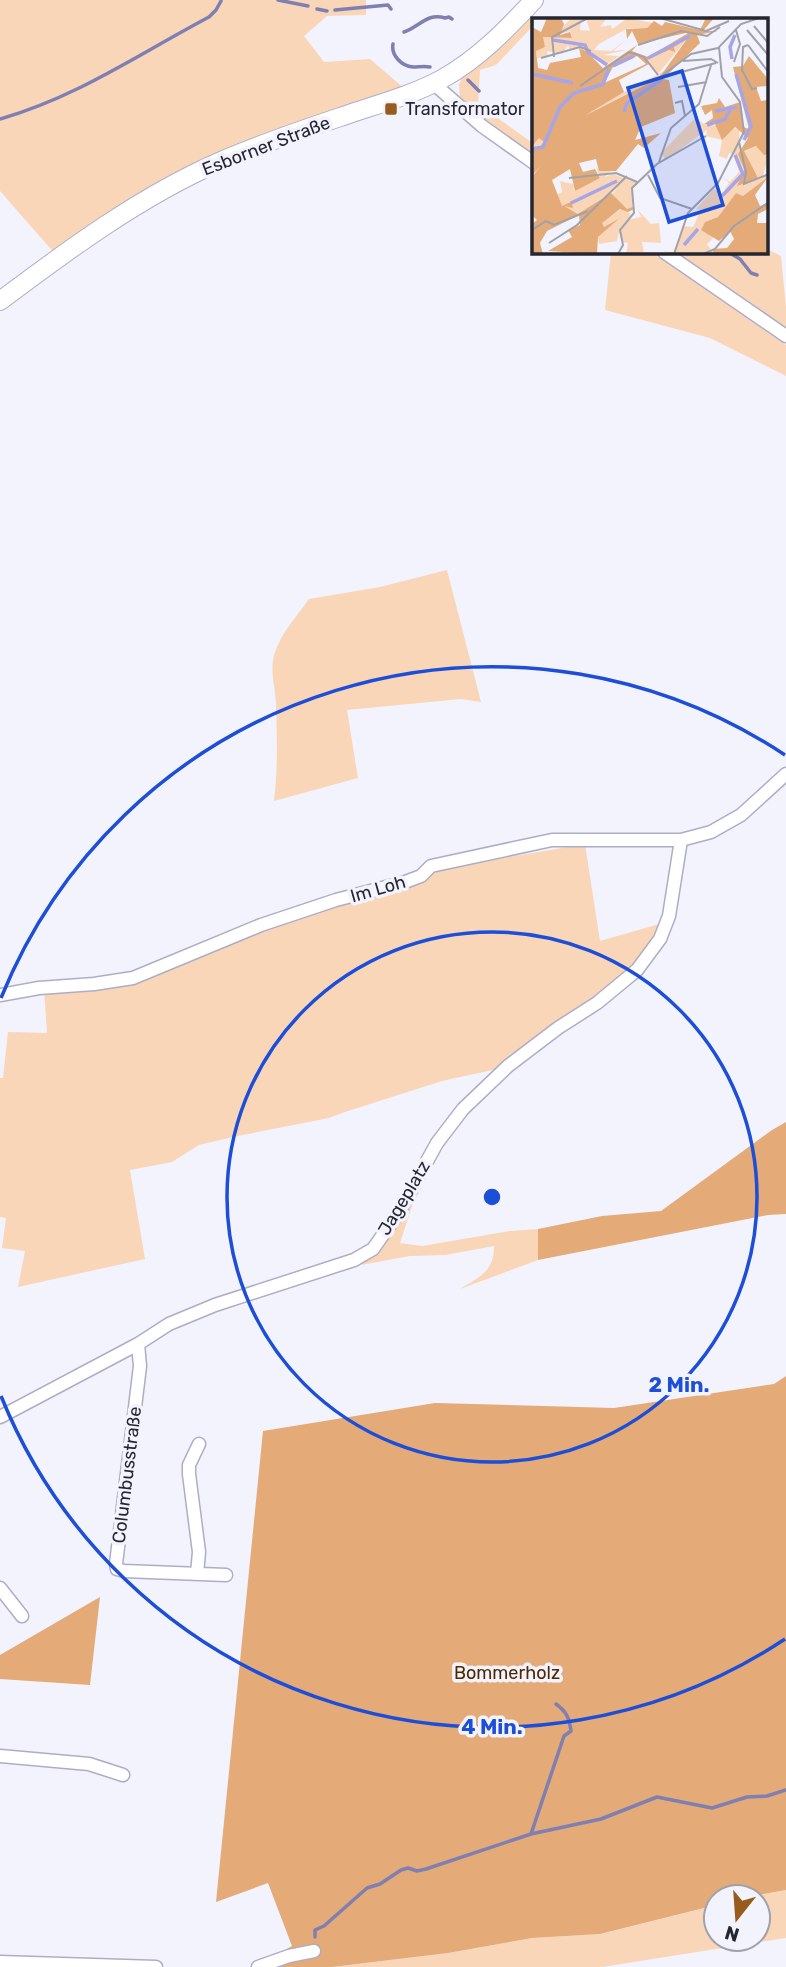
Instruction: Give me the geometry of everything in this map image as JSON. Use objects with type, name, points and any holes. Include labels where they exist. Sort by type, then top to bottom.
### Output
[{"type":"main road","name":"Esborner Straße","points":[[0,301],[145,200],[189,176],[240,153],[433,83],[476,57],[534,0]]},
{"type":"street","points":[[433,83],[482,126],[532,162]]},
{"type":"street","points":[[667,254],[786,336]]},
{"type":"street","name":"Im Loh","points":[[0,995],[133,978],[261,925],[421,876],[430,866],[551,840],[681,840],[711,832],[741,815],[786,774]]},
{"type":"street","name":"Jageplatz","points":[[0,1417],[138,1344],[169,1324],[215,1305],[354,1260],[373,1249],[399,1212],[437,1143],[463,1109],[508,1066],[558,1028],[597,1003],[637,970],[660,939],[670,916],[681,840]]},
{"type":"street","name":"Columbusstraße","points":[[138,1344],[140,1366],[117,1569],[226,1575]]},
{"type":"street","points":[[197,1574],[199,1552],[189,1474],[199,1444]]},
{"type":"street","points":[[0,1588],[22,1616]]},
{"type":"street","points":[[0,1756],[89,1763],[123,1775]]},
{"type":"street","points":[[258,1967],[314,1951]]},
{"type":"street","points":[[0,1962],[156,1967]]},
{"type":"shaded area","points":[[0,0],[366,0],[366,15],[327,16],[304,36],[324,62],[370,59],[405,89],[326,114],[56,255],[0,191]]},
{"type":"shaded area","points":[[529,16],[532,18],[532,27],[496,65],[480,70],[478,104],[532,143],[532,155],[460,101],[459,85],[463,75]]},
{"type":"shaded area","points":[[768,250],[781,256],[786,332],[676,254],[768,254]]},
{"type":"shaded area","points":[[611,254],[654,254],[786,345],[786,376],[710,338],[605,310]]},
{"type":"shaded area","points":[[447,570],[481,702],[461,699],[347,710],[358,778],[274,801],[277,740],[273,661],[280,640],[294,619],[309,599],[380,587]]},
{"type":"shaded area","points":[[585,844],[600,941],[663,923],[636,966],[591,1003],[497,1069],[442,1081],[329,1118],[199,1145],[172,1162],[130,1170],[145,1259],[18,1287],[25,1251],[2,1248],[6,1218],[0,1217],[0,1078],[3,1078],[8,1032],[47,1033],[44,989],[92,987],[439,869]]},
{"type":"shaded area","points":[[437,1155],[413,1203],[400,1243],[422,1246],[538,1229],[538,1260],[460,1289],[489,1268],[494,1246],[361,1265],[381,1243]]},
{"type":"shaded area","points":[[786,1890],[786,1938],[772,1940],[772,1893]]},
{"type":"shaded area","points":[[702,1908],[702,1951],[602,1967],[332,1967],[448,1953],[532,1938],[600,1934]]},
{"type":"green space","points":[[786,1122],[786,1214],[768,1215],[538,1260],[538,1229],[602,1216],[661,1211]]},
{"type":"green space","name":"Bommerholz","points":[[786,1376],[786,1890],[772,1893],[772,1883],[702,1883],[702,1908],[600,1934],[532,1938],[448,1953],[332,1967],[256,1967],[292,1946],[268,1883],[216,1902],[263,1431],[435,1403],[614,1408],[774,1384]]},
{"type":"green space","points":[[100,1597],[90,1685],[0,1679],[0,1655]]},
{"type":"waterway","points":[[278,0],[308,6]]},
{"type":"waterway","points":[[0,119],[55,99],[107,74],[209,17],[221,1]]},
{"type":"waterway","points":[[335,10],[388,5],[391,9]]},
{"type":"waterway","points":[[317,9],[327,11]]},
{"type":"waterway","points":[[404,32],[434,17],[452,19]]},
{"type":"waterway","points":[[393,44],[395,56],[405,65],[430,67]]},
{"type":"waterway","points":[[468,80],[479,91]]},
{"type":"waterway","points":[[731,254],[740,259],[751,273],[757,275]]},
{"type":"waterway","points":[[531,1834],[564,1736],[571,1731],[567,1716],[556,1704]]},
{"type":"waterway","points":[[315,1937],[315,1930],[324,1926],[367,1888],[380,1884],[401,1870],[426,1869],[531,1834],[601,1819],[657,1797],[712,1808],[747,1797],[767,1796],[786,1790]]},
{"type":"place","name":"Transformator","points":[[391,109]]}]
